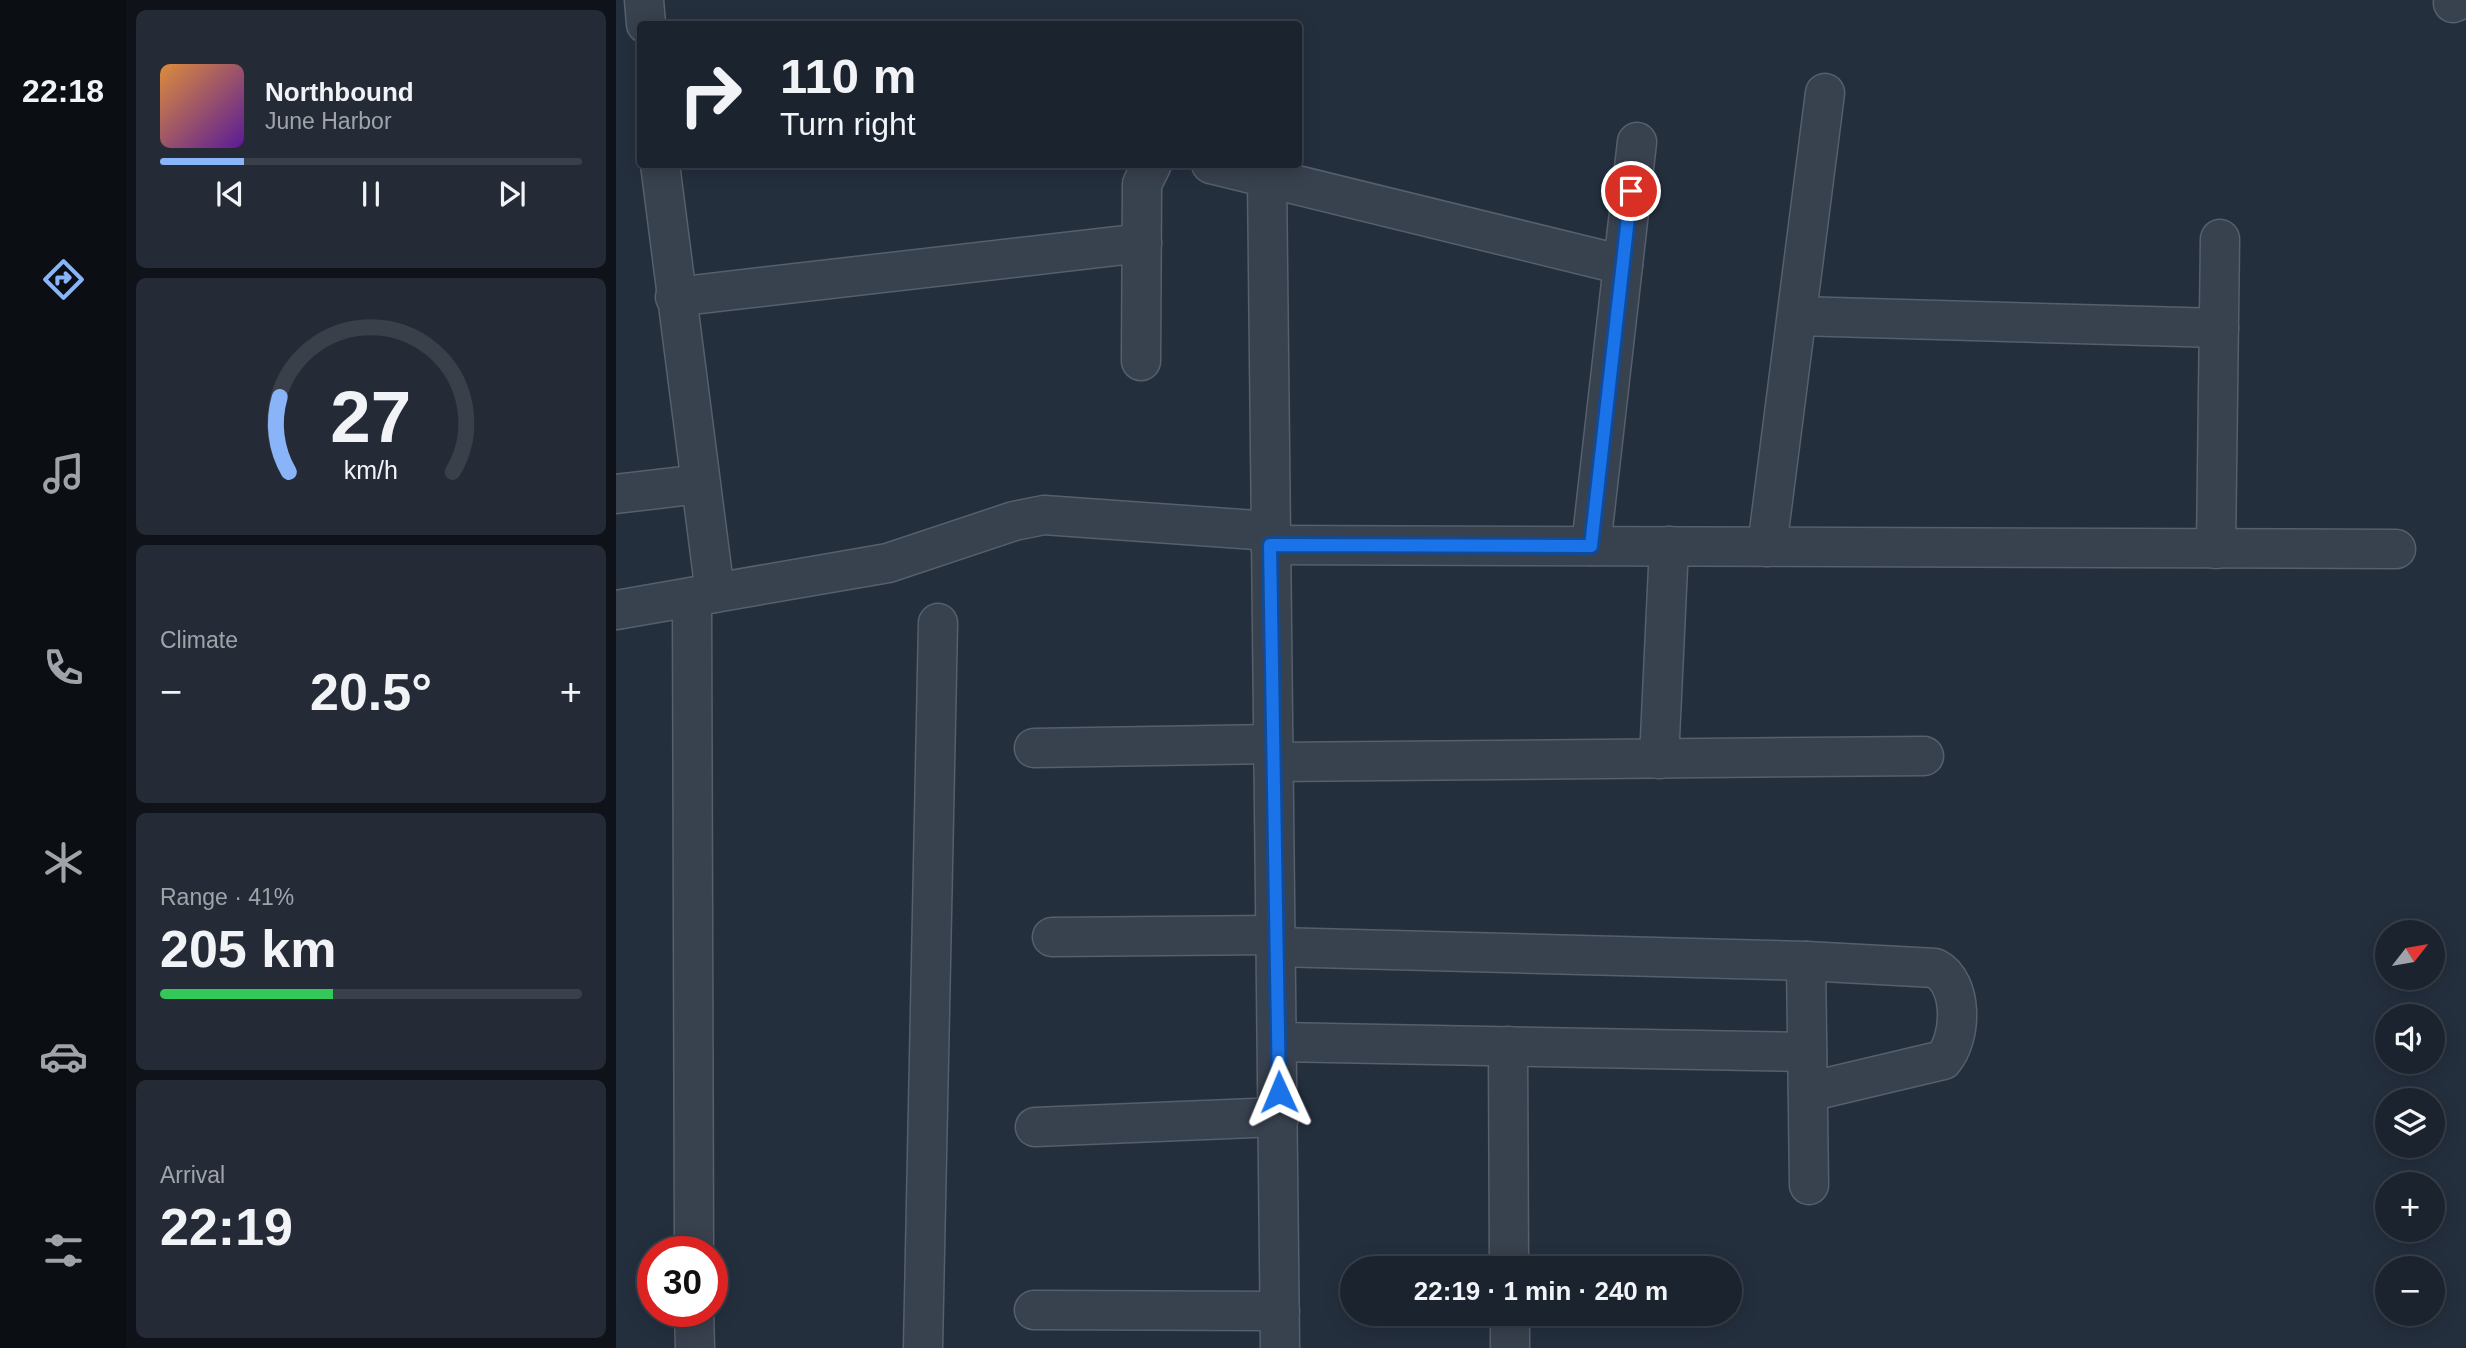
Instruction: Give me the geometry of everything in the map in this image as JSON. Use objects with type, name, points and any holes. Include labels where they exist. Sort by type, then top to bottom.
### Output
[{"type":"street","points":[[644,0],[646,21]]},
{"type":"street","points":[[1768,547],[1825,93]]},
{"type":"street","points":[[1591,546],[1637,142]]},
{"type":"street","points":[[660,168],[700,484],[703,595],[694,1236]]},
{"type":"street","points":[[1141,361],[1142,184],[1150,168]]},
{"type":"street","points":[[1228,168],[1623,265]]},
{"type":"street","points":[[1034,1310],[1280,1330],[1267,177]]},
{"type":"street","points":[[2216,549],[2220,239]]},
{"type":"street","points":[[675,298],[1142,243]]},
{"type":"street","points":[[1797,316],[2219,328]]},
{"type":"street","points":[[616,494],[700,484]]},
{"type":"street","points":[[616,610],[888,563],[1014,521],[1044,514],[1270,538],[1591,546],[2396,549]]},
{"type":"street","points":[[1659,759],[1669,546]]},
{"type":"street","points":[[923,1348],[938,623]]},
{"type":"street","points":[[1034,748],[1659,759],[1924,756]]},
{"type":"street","points":[[1052,937],[1276,941],[1806,961],[1936,968],[1947,974],[1954,987],[1956,1032],[1953,1048],[1943,1060],[1808,1092]]},
{"type":"street","points":[[1806,961],[1809,1185]]},
{"type":"street","points":[[1278,1042],[1807,1052]]},
{"type":"street","points":[[1508,1046],[1509,1256]]},
{"type":"street","points":[[1035,1127],[1279,1117]]},
{"type":"street","points":[[1510,1326],[1510,1348]]},
{"type":"street","points":[[694,1327],[695,1348]]},
{"type":"route","points":[[1279,1092],[1270,545],[1591,546],[1631,191]]}]
